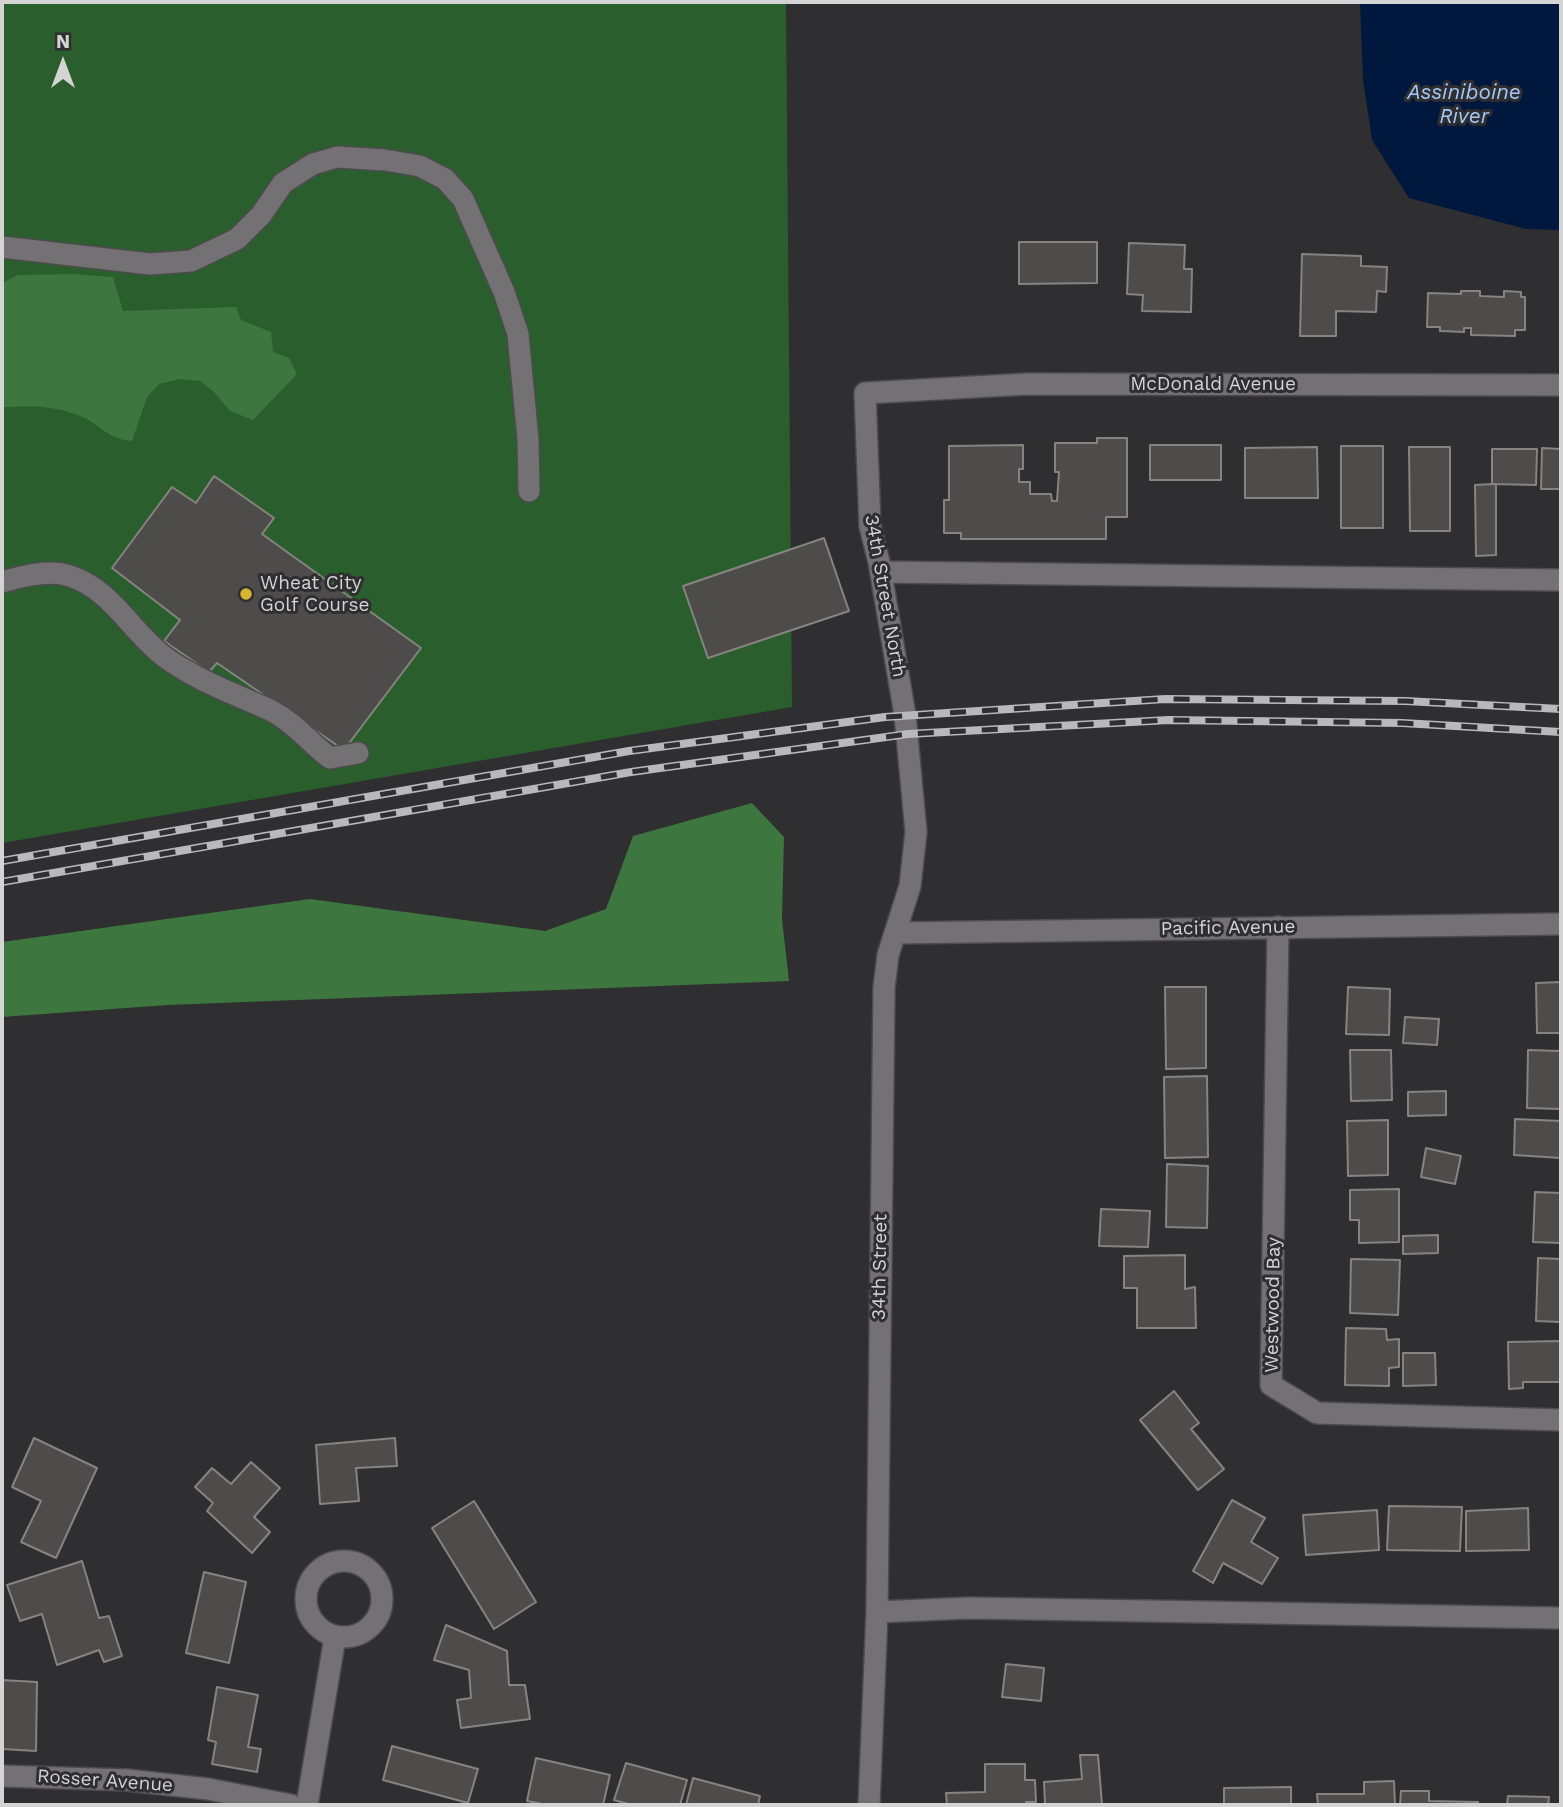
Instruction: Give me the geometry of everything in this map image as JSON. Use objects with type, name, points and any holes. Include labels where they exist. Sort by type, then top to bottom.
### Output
[{"type":"street","points":[[2,247],[150,264],[191,261],[237,239],[261,215],[283,183],[313,164],[337,157],[385,160],[420,166],[445,179],[463,199],[504,292],[518,334],[528,439],[529,491]]},
{"type":"street","name":"McDonald Avenue","points":[[865,393],[1027,383],[1561,385]]},
{"type":"street","name":"34th Street North","points":[[865,393],[870,526],[881,572],[906,725]]},
{"type":"street","points":[[881,572],[1561,580]]},
{"type":"street","points":[[2,582],[46,574],[69,576],[94,588],[115,606],[148,642],[184,670],[232,695],[273,712],[297,727],[330,758],[358,753]]},
{"type":"street","name":"34th Street","points":[[869,1805],[877,1612],[884,988],[888,955],[910,886],[916,832],[906,725]]},
{"type":"street","name":"Pacific Avenue","points":[[895,933],[1561,923]]},
{"type":"street","name":"Westwood Bay","points":[[1278,927],[1271,1385],[1317,1413],[1561,1420]]},
{"type":"street","points":[[877,1612],[969,1608],[1561,1618]]},
{"type":"street","points":[[307,1805],[335,1637]]},
{"type":"street","name":"Rosser Avenue","points":[[2,1776],[127,1780],[208,1789],[291,1805]]},
{"type":"green space","name":"Wheat City Golf Course","points":[[2,2],[786,2],[792,707],[2,843]]},
{"type":"green space","points":[[73,274],[113,277],[123,311],[236,307],[241,320],[271,332],[273,352],[289,358],[297,374],[253,420],[230,411],[214,392],[200,381],[179,379],[159,384],[147,397],[132,441],[116,437],[86,419],[59,409],[2,407],[2,283],[18,275]]},
{"type":"green space","points":[[752,803],[784,837],[782,919],[789,981],[168,1005],[2,1017],[2,942],[310,899],[545,931],[606,909],[633,836]]},
{"type":"water","name":"Assiniboine River","points":[[1360,2],[1561,2],[1561,230],[1526,229],[1409,198],[1372,140],[1363,79]]},
{"type":"building","points":[[1019,242],[1097,242],[1097,283],[1019,284]]},
{"type":"building","points":[[1129,243],[1185,245],[1184,269],[1192,269],[1191,312],[1142,311],[1143,295],[1127,294]]},
{"type":"building","points":[[1302,254],[1361,256],[1361,266],[1387,267],[1386,292],[1377,291],[1376,312],[1336,311],[1336,336],[1300,336]]},
{"type":"building","points":[[1461,291],[1480,291],[1480,296],[1504,297],[1504,291],[1521,292],[1521,297],[1525,297],[1525,330],[1515,330],[1515,336],[1471,335],[1471,328],[1464,328],[1464,332],[1440,331],[1440,327],[1427,327],[1428,293],[1461,294]]},
{"type":"building","points":[[1097,438],[1127,438],[1127,517],[1106,517],[1106,539],[961,539],[961,533],[944,533],[944,500],[949,500],[949,446],[1023,445],[1023,469],[1019,469],[1019,482],[1030,482],[1030,494],[1051,494],[1052,501],[1057,501],[1059,472],[1055,472],[1055,443],[1097,443]]},
{"type":"building","points":[[1150,445],[1221,445],[1221,480],[1150,480]]},
{"type":"building","points":[[1341,446],[1383,446],[1383,528],[1341,528]]},
{"type":"building","points":[[1317,447],[1318,498],[1245,498],[1245,448]]},
{"type":"building","points":[[1409,447],[1450,447],[1450,531],[1410,531]]},
{"type":"building","points":[[1542,448],[1561,449],[1561,489],[1541,489]]},
{"type":"building","points":[[1492,449],[1537,449],[1536,485],[1492,484]]},
{"type":"building","name":"Wheat City Golf Course","points":[[214,476],[274,518],[262,534],[421,648],[344,750],[217,663],[209,672],[164,641],[180,620],[112,568],[172,487],[196,503]]},
{"type":"building","points":[[1496,484],[1496,555],[1476,556],[1475,485]]},
{"type":"building","points":[[824,538],[849,611],[708,658],[683,586]]},
{"type":"building","points":[[1561,982],[1561,1033],[1537,1033],[1536,983]]},
{"type":"building","points":[[1165,987],[1206,987],[1206,1068],[1166,1069]]},
{"type":"building","points":[[1348,987],[1390,989],[1389,1035],[1346,1034]]},
{"type":"building","points":[[1405,1017],[1439,1019],[1437,1045],[1403,1043]]},
{"type":"building","points":[[1350,1050],[1391,1050],[1392,1100],[1351,1101]]},
{"type":"building","points":[[1528,1050],[1561,1051],[1561,1109],[1527,1108]]},
{"type":"building","points":[[1207,1076],[1208,1157],[1165,1158],[1164,1077]]},
{"type":"building","points":[[1446,1091],[1446,1115],[1408,1116],[1408,1092]]},
{"type":"building","points":[[1515,1119],[1561,1121],[1561,1158],[1514,1155]]},
{"type":"building","points":[[1388,1120],[1388,1175],[1348,1176],[1347,1121]]},
{"type":"building","points":[[1426,1148],[1461,1156],[1455,1184],[1421,1177]]},
{"type":"building","points":[[1167,1164],[1208,1166],[1207,1228],[1166,1227]]},
{"type":"building","points":[[1399,1189],[1399,1242],[1359,1243],[1359,1220],[1350,1220],[1350,1190]]},
{"type":"building","points":[[1535,1192],[1561,1193],[1561,1243],[1533,1242]]},
{"type":"building","points":[[1101,1209],[1150,1211],[1148,1247],[1099,1246]]},
{"type":"building","points":[[1438,1235],[1438,1253],[1403,1254],[1403,1236]]},
{"type":"building","points":[[1185,1255],[1185,1289],[1195,1287],[1196,1328],[1137,1328],[1137,1288],[1124,1288],[1124,1256]]},
{"type":"building","points":[[1538,1258],[1561,1259],[1561,1322],[1536,1321]]},
{"type":"building","points":[[1351,1259],[1400,1260],[1398,1315],[1350,1313]]},
{"type":"building","points":[[1346,1328],[1386,1329],[1387,1340],[1399,1339],[1399,1367],[1389,1368],[1389,1386],[1345,1385]]},
{"type":"building","points":[[1561,1341],[1561,1382],[1523,1382],[1523,1388],[1509,1389],[1508,1342]]},
{"type":"building","points":[[1403,1353],[1435,1353],[1436,1385],[1403,1386]]},
{"type":"building","points":[[1174,1391],[1199,1423],[1191,1429],[1224,1469],[1198,1490],[1140,1420]]},
{"type":"building","points":[[34,1438],[97,1468],[56,1558],[21,1542],[41,1501],[12,1487]]},
{"type":"building","points":[[395,1438],[397,1466],[356,1468],[359,1501],[320,1504],[316,1445]]},
{"type":"building","points":[[251,1462],[280,1488],[254,1517],[270,1532],[252,1553],[207,1511],[213,1503],[195,1487],[212,1468],[231,1484]]},
{"type":"building","points":[[1232,1500],[1265,1518],[1251,1542],[1278,1558],[1262,1584],[1223,1563],[1213,1583],[1193,1571]]},
{"type":"building","points":[[474,1501],[536,1602],[494,1629],[432,1528]]},
{"type":"building","points":[[1389,1506],[1462,1507],[1460,1551],[1387,1550]]},
{"type":"building","points":[[1528,1508],[1529,1550],[1466,1551],[1466,1511]]},
{"type":"building","points":[[1377,1510],[1379,1550],[1306,1555],[1303,1515]]},
{"type":"building","points":[[82,1561],[99,1618],[109,1616],[122,1656],[104,1662],[99,1650],[57,1665],[42,1614],[20,1621],[7,1585]]},
{"type":"building","points":[[204,1572],[246,1582],[229,1663],[186,1653]]},
{"type":"building","points":[[446,1625],[507,1651],[509,1685],[525,1685],[530,1719],[461,1728],[457,1700],[471,1698],[469,1670],[434,1660]]},
{"type":"building","points":[[1006,1664],[1044,1668],[1041,1701],[1002,1697]]},
{"type":"building","points":[[2,1680],[37,1682],[36,1751],[2,1749]]},
{"type":"building","points":[[217,1687],[258,1695],[248,1747],[261,1749],[257,1772],[212,1764],[216,1742],[208,1740]]},
{"type":"building","points":[[392,1746],[478,1769],[468,1803],[383,1780]]},
{"type":"building","points":[[1080,1755],[1098,1755],[1102,1805],[1045,1805],[1044,1782],[1082,1779]]},
{"type":"building","points":[[536,1758],[610,1775],[603,1805],[547,1805],[527,1801]]},
{"type":"building","points":[[626,1763],[687,1780],[680,1805],[632,1805],[614,1800]]},
{"type":"building","points":[[985,1764],[1025,1764],[1025,1780],[1035,1780],[1036,1802],[1026,1802],[1026,1805],[947,1805],[946,1793],[985,1792]]},
{"type":"building","points":[[693,1778],[760,1796],[758,1805],[686,1805]]},
{"type":"building","points":[[1394,1781],[1395,1805],[1318,1805],[1317,1794],[1364,1794],[1364,1782]]},
{"type":"building","points":[[1291,1787],[1291,1805],[1224,1805],[1224,1788]]},
{"type":"building","points":[[1401,1791],[1429,1791],[1429,1801],[1478,1802],[1478,1805],[1400,1805]]},
{"type":"building","points":[[1508,1796],[1549,1797],[1548,1805],[1507,1805]]},
{"type":"railway","points":[[2,861],[629,751],[885,717],[1165,699],[1405,701],[1561,709]]},
{"type":"railway","points":[[2,882],[631,772],[908,734],[1169,720],[1402,723],[1561,732]]},
{"type":"place","name":"Wheat City Golf Course","points":[[246,594]]}]
